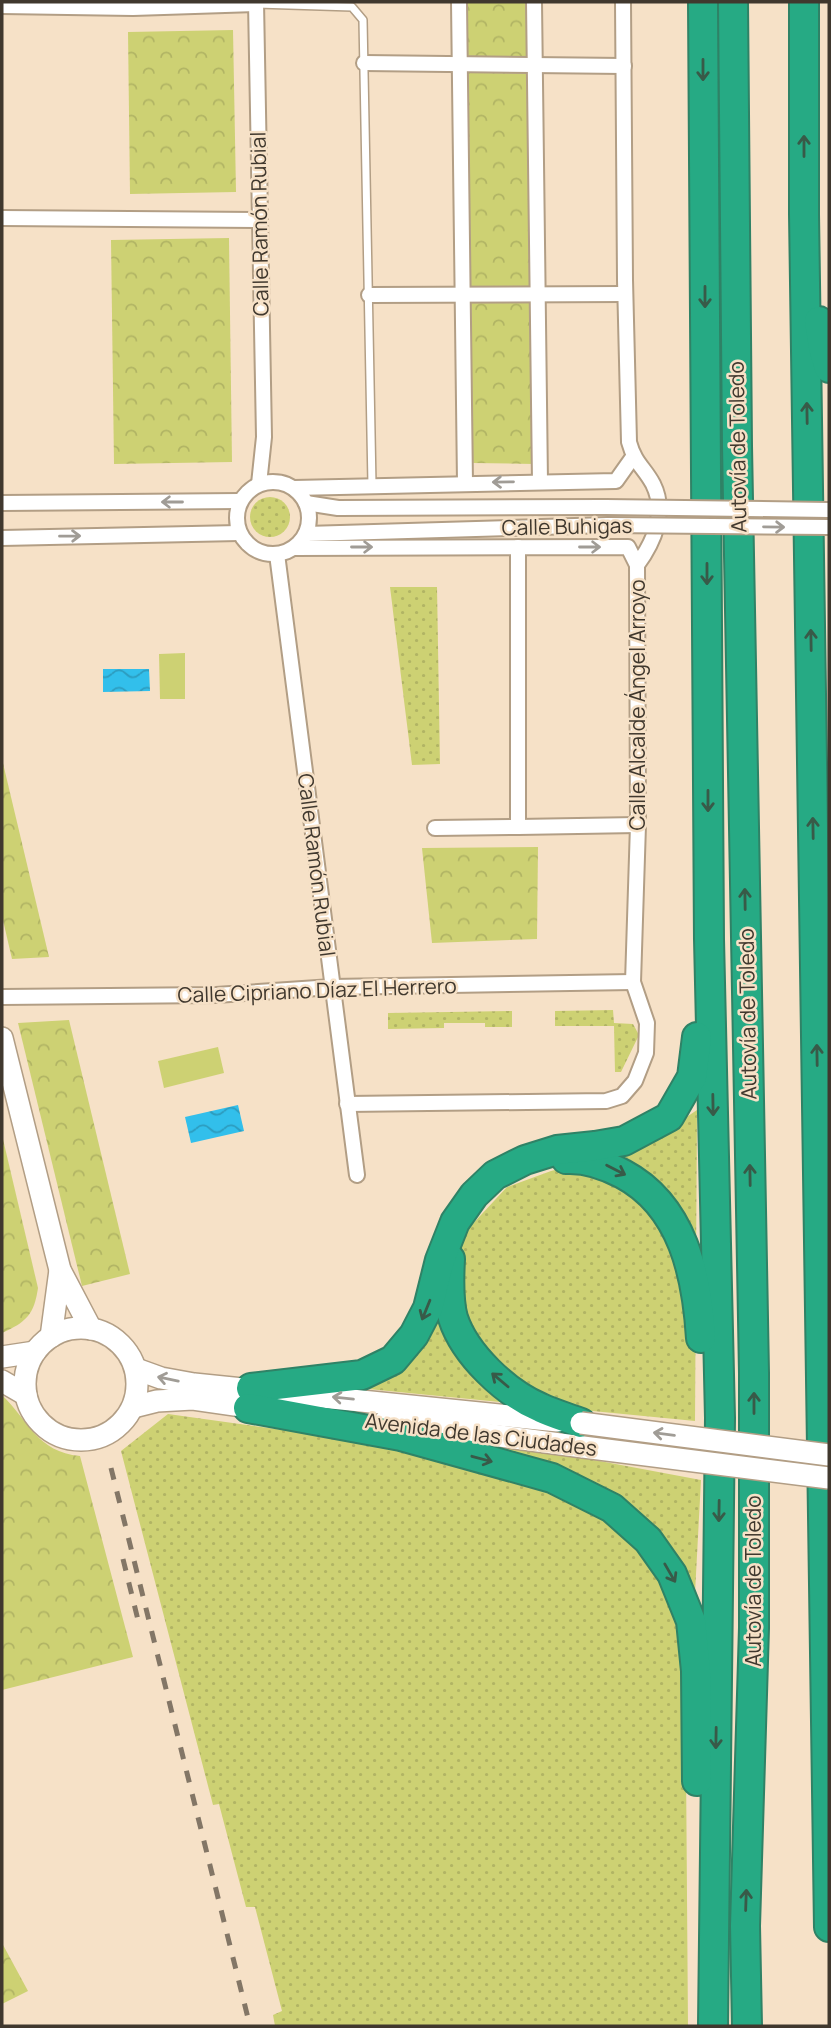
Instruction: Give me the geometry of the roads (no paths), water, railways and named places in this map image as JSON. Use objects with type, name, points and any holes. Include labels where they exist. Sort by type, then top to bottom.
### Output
[{"type":"highway","name":"Autovía de Toledo","points":[[703,2],[709,939],[720,1418],[713,2026]]},
{"type":"highway","name":"Autovía de Toledo","points":[[733,2],[737,446],[754,1373],[754,1628],[746,1926],[747,2026]]},
{"type":"highway","points":[[804,2],[804,214],[827,1625],[829,1927]]},
{"type":"highway","points":[[804,214],[823,348],[829,368]]},
{"type":"highway","points":[[812,757],[821,698],[829,668]]},
{"type":"highway","points":[[249,1398],[362,1375],[393,1360],[414,1335],[428,1308],[440,1260],[455,1222],[474,1195],[495,1175],[525,1160],[557,1150],[624,1141],[669,1117],[692,1077],[709,939]]},
{"type":"highway","points":[[525,1160],[572,1159],[607,1165],[638,1182],[663,1207],[679,1234],[691,1265],[699,1307],[702,1358],[720,1418]]},
{"type":"highway","points":[[455,1222],[449,1275],[453,1317],[469,1350],[500,1382],[582,1435]]},
{"type":"highway","points":[[249,1398],[552,1478],[612,1508],[648,1540],[672,1574],[691,1621],[696,1671],[698,1868],[715,1931]]},
{"type":"street","points":[[459,2],[465,483]]},
{"type":"street","points":[[534,2],[540,482]]},
{"type":"street","name":"Calle Alcalde Ángel Arroyo","points":[[347,1104],[606,1101],[622,1096],[635,1081],[646,1054],[646,1023],[633,982],[638,825],[637,565],[650,548],[660,516],[654,485],[633,457],[629,442],[625,294],[624,2]]},
{"type":"street","points":[[2,6],[256,3]]},
{"type":"street","name":"Calle Ramón Rubial","points":[[256,3],[263,446],[259,484]]},
{"type":"street","points":[[364,63],[624,66]]},
{"type":"street","points":[[2,218],[258,220]]},
{"type":"street","points":[[369,295],[625,294]]},
{"type":"street","name":"Calle Ramón Rubial","points":[[263,446],[278,482]]},
{"type":"street","points":[[633,457],[616,481],[294,488],[278,482],[259,484],[240,501],[236,518],[244,542],[256,550],[277,554],[294,548],[628,547],[637,565]]},
{"type":"street","points":[[294,488],[306,503],[309,520],[306,534],[294,548]]},
{"type":"street","points":[[2,503],[240,501]]},
{"type":"street","name":"Calle Buhigas","points":[[306,503],[338,508],[829,510]]},
{"type":"street","name":"Calle Buhigas","points":[[306,534],[608,525],[829,527]]},
{"type":"street","points":[[2,538],[239,533]]},
{"type":"street","points":[[518,547],[518,827]]},
{"type":"street","name":"Calle Ramón Rubial","points":[[277,554],[357,1175]]},
{"type":"street","points":[[435,828],[638,825]]},
{"type":"street","name":"Calle Cipriano Díaz El Herrero","points":[[2,997],[216,995],[332,987],[633,982]]},
{"type":"street","points":[[2,1038],[60,1270],[91,1329]]},
{"type":"street","points":[[51,1337],[60,1270]]},
{"type":"street","points":[[70,1329],[91,1329],[106,1334],[130,1355],[136,1369],[138,1388],[133,1407],[123,1422],[109,1433],[93,1440],[75,1440],[58,1436],[43,1426],[32,1412],[26,1395],[27,1373],[35,1352],[51,1337],[70,1329]]},
{"type":"street","points":[[2,1357],[35,1352]]},
{"type":"street","name":"Avenida de las Ciudades","points":[[136,1369],[161,1378],[249,1398]]},
{"type":"street","points":[[2,1381],[26,1395]]},
{"type":"street","name":"Avenida de las Ciudades","points":[[133,1407],[156,1401],[249,1398],[582,1435],[829,1455]]},
{"type":"street","name":"Avenida de las Ciudades","points":[[582,1435],[829,1478]]},
{"type":"lane","points":[[256,3],[352,7],[363,20],[372,485]]},
{"type":"water","points":[[103,669],[149,669],[150,691],[103,692]]},
{"type":"water","points":[[238,1105],[244,1131],[191,1143],[185,1117]]},
{"type":"railway","points":[[111,1468],[250,2026]]},
{"type":"railway","points":[[123,1559],[138,1620]]}]
